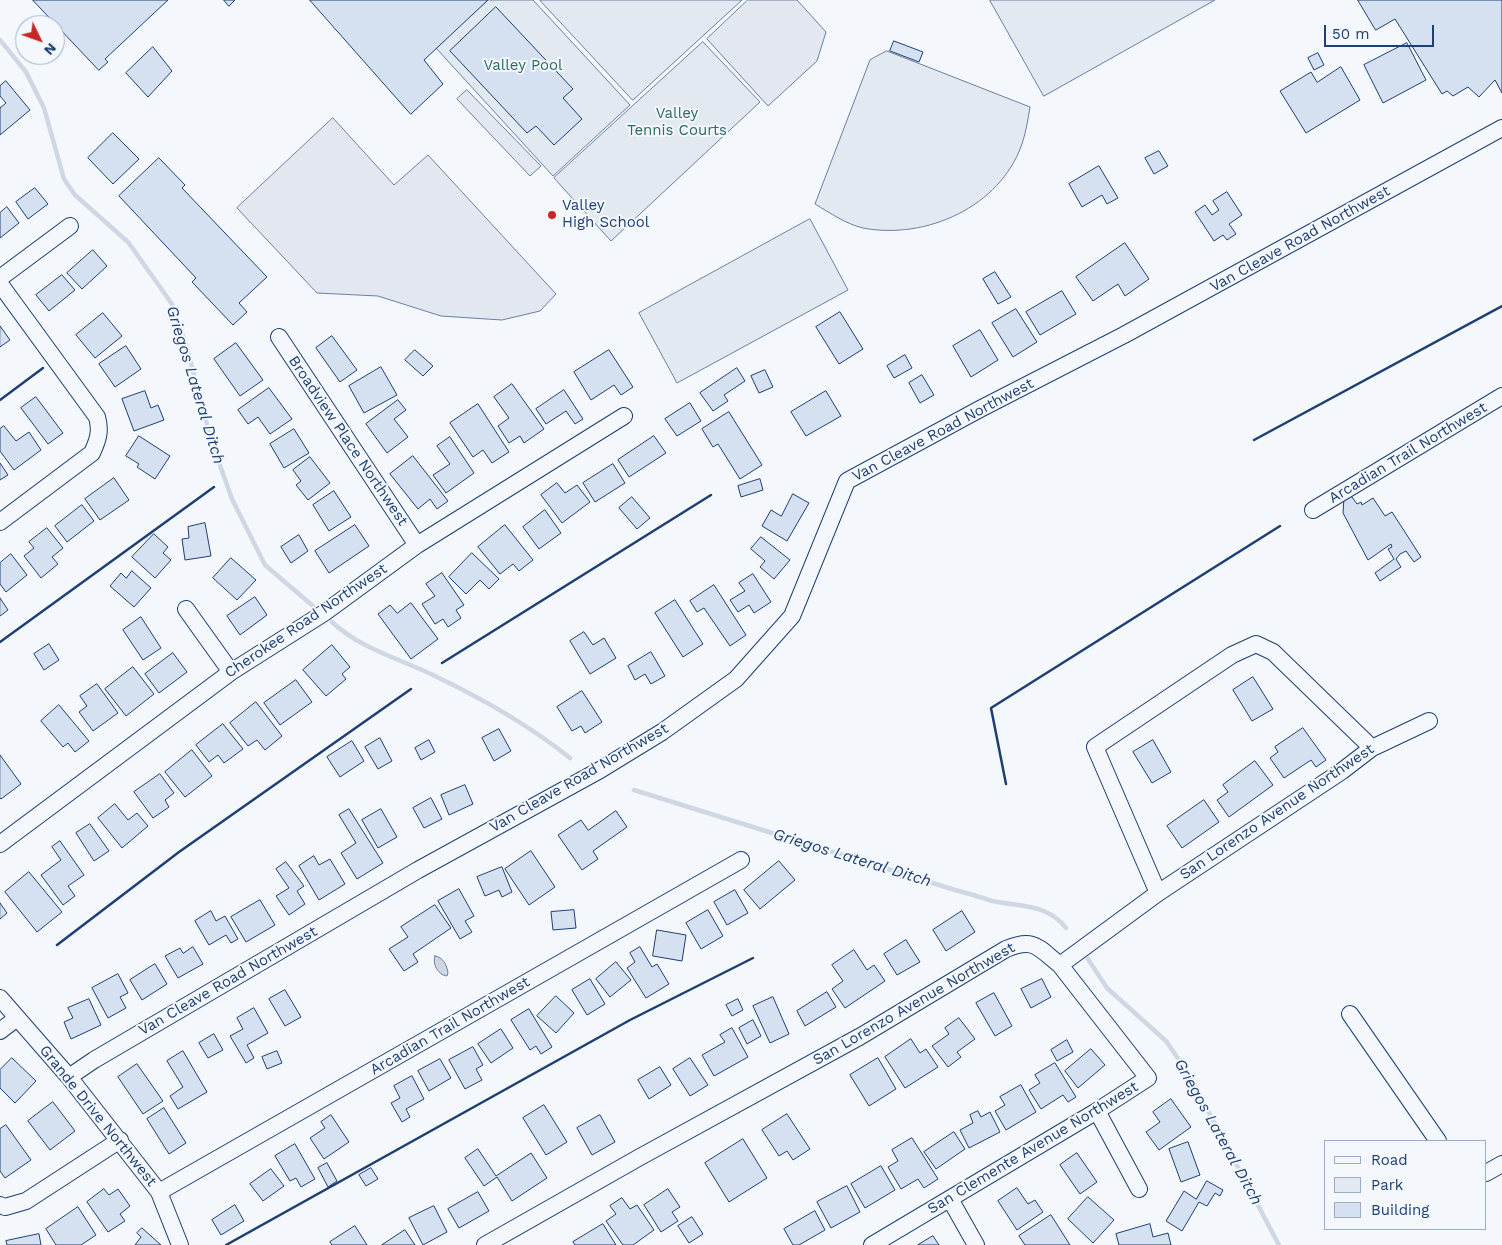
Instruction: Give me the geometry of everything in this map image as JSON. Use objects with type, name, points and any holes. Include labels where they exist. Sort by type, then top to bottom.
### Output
[{"type":"street","name":"Van Cleave Road Northwest","points":[[69,1077],[120,1044],[410,875],[600,770],[662,732],[736,679],[792,616],[847,481],[1132,330],[1502,128]]},
{"type":"street","points":[[0,278],[70,226]]},
{"type":"street","points":[[0,284],[97,416],[100,427],[92,453],[0,522]]},
{"type":"street","name":"Broadview Place Northwest","points":[[279,336],[417,545]]},
{"type":"street","name":"Arcadian Trail Northwest","points":[[1314,510],[1502,396]]},
{"type":"street","name":"Cherokee Road Northwest","points":[[0,844],[231,672],[324,613],[417,545],[624,416]]},
{"type":"street","points":[[186,609],[231,672]]},
{"type":"street","points":[[1158,892],[1096,747],[1232,655],[1256,644],[1273,652],[1372,748]]},
{"type":"street","name":"San Lorenzo Avenue Northwest","points":[[485,1245],[597,1180],[860,1036],[1006,949],[1020,944],[1032,943],[1060,965],[1158,892],[1342,771],[1372,748],[1428,721]]},
{"type":"street","name":"Arcadian Trail Northwest","points":[[159,1192],[742,860]]},
{"type":"street","name":"San Clemente Avenue Northwest","points":[[872,1245],[1097,1111],[1148,1078],[1060,965]]},
{"type":"street","name":"Grande Drive Northwest","points":[[0,998],[69,1077],[159,1192],[180,1245]]},
{"type":"street","points":[[1350,1014],[1437,1140]]},
{"type":"street","points":[[0,1031],[17,1018]]},
{"type":"street","points":[[1097,1111],[1139,1189]]},
{"type":"street","points":[[0,1205],[5,1207],[26,1201],[120,1140]]},
{"type":"street","points":[[1487,1172],[1502,1164]]},
{"type":"street","points":[[950,1199],[976,1245]]},
{"type":"green space","name":"Valley Pool","points":[[488,0],[533,0],[630,105],[553,176],[436,48]]},
{"type":"green space","points":[[540,0],[742,0],[633,100]]},
{"type":"green space","points":[[990,0],[1215,0],[1044,96]]},
{"type":"green space","name":"Valley Tennis Courts","points":[[703,42],[760,102],[611,241],[554,178]]},
{"type":"green space","points":[[887,51],[1030,107],[1022,144],[1011,166],[997,185],[979,201],[958,214],[935,223],[911,229],[863,228],[844,221],[815,204],[870,60]]},
{"type":"green space","points":[[810,219],[848,290],[677,383],[639,313]]},
{"type":"shaded area","points":[[748,0],[797,0],[826,32],[817,61],[768,106],[707,39]]},
{"type":"shaded area","points":[[467,90],[541,166],[530,176],[457,99]]},
{"type":"shaded area","points":[[333,118],[394,185],[428,155],[556,294],[540,311],[502,320],[441,316],[378,296],[317,293],[237,208]]},
{"type":"shaded area","points":[[435,956],[444,962],[448,973],[447,976],[441,974],[436,969]]},
{"type":"building","points":[[33,0],[168,0],[105,59],[108,62],[99,70],[65,34],[65,15],[47,15]]},
{"type":"building","points":[[224,0],[235,0],[229,6]]},
{"type":"building","points":[[310,0],[488,0],[424,60],[443,84],[411,114]]},
{"type":"building","points":[[1358,0],[1502,0],[1502,93],[1495,80],[1479,97],[1468,87],[1453,96],[1447,91],[1442,94],[1395,19],[1376,30]]},
{"type":"building","points":[[496,7],[573,89],[563,98],[582,119],[554,145],[536,126],[527,133],[450,51]]},
{"type":"building","points":[[894,41],[923,52],[919,62],[890,51]]},
{"type":"building","points":[[1407,43],[1426,80],[1383,103],[1364,65]]},
{"type":"building","points":[[153,47],[172,71],[148,97],[126,73]]},
{"type":"building","points":[[1318,53],[1324,65],[1314,70],[1308,58]]},
{"type":"building","points":[[1341,67],[1360,100],[1306,133],[1280,91],[1311,72],[1317,82]]},
{"type":"building","points":[[6,81],[30,110],[0,135],[0,108],[6,103],[0,96],[0,86]]},
{"type":"building","points":[[113,133],[139,159],[113,184],[88,158]]},
{"type":"building","points":[[1159,151],[1168,166],[1154,174],[1145,158]]},
{"type":"building","points":[[159,158],[185,185],[182,188],[267,277],[239,303],[247,312],[233,325],[192,282],[196,278],[119,196]]},
{"type":"building","points":[[1099,166],[1118,198],[1107,204],[1102,195],[1082,207],[1069,184]]},
{"type":"building","points":[[35,188],[48,204],[28,219],[16,202]]},
{"type":"building","points":[[1227,192],[1242,215],[1229,224],[1236,234],[1227,240],[1223,235],[1214,241],[1195,212],[1205,205],[1212,215],[1219,210],[1213,201]]},
{"type":"building","points":[[7,207],[19,223],[0,238],[0,213]]},
{"type":"building","points":[[1125,243],[1149,279],[1125,296],[1118,284],[1093,301],[1076,277]]},
{"type":"building","points":[[93,250],[107,266],[82,289],[67,273]]},
{"type":"building","points":[[995,272],[1011,297],[998,304],[983,279]]},
{"type":"building","points":[[62,275],[75,290],[49,311],[36,295]]},
{"type":"building","points":[[1062,291],[1076,314],[1040,335],[1026,312]]},
{"type":"building","points":[[1016,309],[1037,342],[1013,357],[992,323]]},
{"type":"building","points":[[840,312],[863,349],[839,364],[816,327]]},
{"type":"building","points":[[103,313],[122,336],[95,358],[76,335]]},
{"type":"building","points":[[0,326],[10,340],[0,347]]},
{"type":"building","points":[[980,330],[998,360],[971,377],[953,346]]},
{"type":"building","points":[[332,336],[357,370],[340,382],[316,348]]},
{"type":"building","points":[[236,343],[263,380],[240,396],[214,359]]},
{"type":"building","points":[[126,346],[141,369],[115,387],[99,364]]},
{"type":"building","points":[[415,350],[433,366],[423,376],[405,360]]},
{"type":"building","points":[[609,350],[633,387],[621,395],[614,385],[591,400],[574,372]]},
{"type":"building","points":[[905,355],[912,368],[894,378],[887,366]]},
{"type":"building","points":[[381,367],[397,395],[364,413],[349,386]]},
{"type":"building","points":[[737,368],[745,381],[724,395],[728,401],[713,411],[700,393]]},
{"type":"building","points":[[765,370],[773,387],[759,393],[751,376]]},
{"type":"building","points":[[922,375],[934,395],[920,403],[909,383]]},
{"type":"building","points":[[512,384],[544,429],[524,443],[520,436],[509,443],[498,426],[509,418],[494,397]]},
{"type":"building","points":[[269,388],[292,419],[270,434],[258,417],[248,424],[238,410]]},
{"type":"building","points":[[564,390],[583,419],[575,424],[566,411],[546,424],[536,409]]},
{"type":"building","points":[[145,391],[151,408],[158,405],[164,420],[134,431],[122,399]]},
{"type":"building","points":[[826,391],[841,416],[806,436],[791,412]]},
{"type":"building","points":[[36,397],[63,433],[48,444],[21,408]]},
{"type":"building","points":[[398,400],[406,410],[394,419],[408,437],[387,453],[366,424]]},
{"type":"building","points":[[690,403],[701,421],[677,436],[665,419]]},
{"type":"building","points":[[478,404],[509,452],[492,463],[483,450],[473,457],[450,423]]},
{"type":"building","points":[[729,412],[762,465],[740,479],[718,444],[713,447],[702,429]]},
{"type":"building","points":[[4,426],[16,441],[29,432],[41,450],[14,470],[0,451],[0,429]]},
{"type":"building","points":[[294,429],[309,453],[284,468],[270,444]]},
{"type":"building","points":[[139,436],[170,456],[155,479],[137,467],[139,464],[126,456]]},
{"type":"building","points":[[654,436],[666,453],[629,477],[618,460]]},
{"type":"building","points":[[450,437],[474,473],[446,493],[433,475],[450,464],[437,446]]},
{"type":"building","points":[[413,456],[448,501],[437,509],[430,499],[418,509],[390,474]]},
{"type":"building","points":[[310,457],[330,483],[308,500],[296,485],[301,481],[293,470]]},
{"type":"building","points":[[0,463],[8,475],[0,480]]},
{"type":"building","points":[[613,464],[625,483],[595,502],[583,483]]},
{"type":"building","points":[[114,478],[129,500],[100,520],[85,499]]},
{"type":"building","points":[[760,479],[763,490],[741,497],[738,486]]},
{"type":"building","points":[[557,483],[565,493],[577,485],[590,502],[562,523],[541,495]]},
{"type":"building","points":[[334,491],[351,517],[329,531],[313,505]]},
{"type":"building","points":[[793,494],[809,503],[787,541],[762,526],[771,510],[781,516]]},
{"type":"building","points":[[632,497],[650,518],[637,529],[619,508]]},
{"type":"building","points":[[1352,497],[1357,504],[1361,502],[1362,505],[1373,498],[1385,516],[1392,512],[1421,557],[1414,562],[1406,551],[1400,554],[1396,559],[1401,567],[1380,581],[1375,573],[1394,559],[1388,549],[1392,547],[1391,544],[1368,560],[1343,513],[1344,498]]},
{"type":"building","points":[[82,505],[94,521],[67,542],[55,526]]},
{"type":"building","points":[[545,510],[561,533],[539,549],[523,527]]},
{"type":"building","points":[[205,523],[211,556],[185,560],[182,539],[189,538],[188,527]]},
{"type":"building","points":[[355,525],[369,546],[329,573],[315,551]]},
{"type":"building","points":[[505,525],[533,560],[519,571],[513,564],[500,574],[478,547]]},
{"type":"building","points":[[47,528],[63,548],[52,557],[58,564],[41,578],[24,556],[34,548],[29,542]]},
{"type":"building","points":[[154,534],[168,547],[163,553],[171,560],[155,578],[132,557]]},
{"type":"building","points":[[299,535],[308,551],[291,563],[281,547]]},
{"type":"building","points":[[761,537],[790,560],[774,579],[760,567],[765,561],[751,549]]},
{"type":"building","points":[[472,553],[499,579],[489,589],[480,580],[466,594],[449,577]]},
{"type":"building","points":[[11,554],[27,575],[6,592],[0,584],[0,563]]},
{"type":"building","points":[[231,558],[256,580],[237,600],[213,578]]},
{"type":"building","points":[[132,571],[151,588],[134,607],[110,586],[121,573],[126,578]]},
{"type":"building","points":[[442,573],[464,605],[456,610],[461,618],[448,627],[443,619],[435,624],[422,604],[435,596],[426,584]]},
{"type":"building","points":[[753,574],[771,602],[754,613],[749,605],[738,612],[730,600],[745,591],[739,583]]},
{"type":"building","points":[[714,585],[746,635],[730,646],[704,608],[697,612],[690,601]]},
{"type":"building","points":[[255,597],[267,615],[240,635],[227,616]]},
{"type":"building","points":[[0,598],[8,610],[0,616]]},
{"type":"building","points":[[675,600],[703,644],[683,657],[655,613]]},
{"type":"building","points":[[411,603],[438,639],[411,659],[378,614],[390,605],[397,613]]},
{"type":"building","points":[[141,617],[161,648],[143,660],[123,630]]},
{"type":"building","points":[[584,632],[593,645],[604,638],[616,658],[590,674],[570,641]]},
{"type":"building","points":[[49,644],[59,660],[44,670],[34,654]]},
{"type":"building","points":[[332,645],[350,667],[342,674],[346,679],[326,696],[303,670]]},
{"type":"building","points":[[651,652],[665,676],[651,684],[645,674],[635,680],[628,666]]},
{"type":"building","points":[[173,653],[187,672],[159,693],[145,674]]},
{"type":"building","points":[[133,667],[154,694],[126,716],[105,689]]},
{"type":"building","points":[[1253,677],[1273,709],[1252,721],[1233,690]]},
{"type":"building","points":[[296,680],[312,702],[280,725],[264,703]]},
{"type":"building","points":[[97,684],[118,713],[93,731],[79,712],[87,706],[80,696]]},
{"type":"building","points":[[582,691],[602,722],[585,733],[581,726],[572,731],[557,707]]},
{"type":"building","points":[[256,702],[282,736],[265,750],[257,740],[248,746],[230,723]]},
{"type":"building","points":[[59,705],[89,741],[75,752],[68,743],[63,747],[41,721]]},
{"type":"building","points":[[223,724],[243,749],[224,763],[218,755],[209,762],[196,745]]},
{"type":"building","points":[[1303,728],[1326,760],[1316,767],[1311,760],[1284,778],[1270,758],[1278,752],[1275,747]]},
{"type":"building","points":[[499,729],[511,751],[494,761],[482,738]]},
{"type":"building","points":[[380,738],[392,761],[378,769],[365,747]]},
{"type":"building","points":[[429,740],[435,752],[421,760],[415,748]]},
{"type":"building","points":[[1153,740],[1171,772],[1152,783],[1133,752]]},
{"type":"building","points":[[352,741],[364,761],[340,777],[327,757]]},
{"type":"building","points":[[192,750],[212,776],[185,797],[165,772]]},
{"type":"building","points":[[0,755],[21,784],[1,799],[0,798]]},
{"type":"building","points":[[1255,761],[1273,785],[1229,817],[1217,800],[1228,792],[1223,785]]},
{"type":"building","points":[[160,774],[174,793],[165,800],[169,807],[153,818],[134,792]]},
{"type":"building","points":[[465,785],[473,804],[449,815],[441,795]]},
{"type":"building","points":[[431,798],[442,819],[424,828],[413,808]]},
{"type":"building","points":[[1204,800],[1219,822],[1182,848],[1167,826]]},
{"type":"building","points":[[115,804],[128,820],[137,813],[148,826],[122,848],[98,818]]},
{"type":"building","points":[[349,809],[383,863],[357,879],[341,853],[356,843],[339,815]]},
{"type":"building","points":[[381,809],[397,837],[378,848],[362,820]]},
{"type":"building","points":[[616,811],[627,827],[593,851],[598,859],[582,870],[558,835],[581,820],[588,830]]},
{"type":"building","points":[[90,824],[109,851],[94,861],[76,833]]},
{"type":"building","points":[[60,841],[84,875],[68,886],[75,896],[63,905],[41,875],[61,860],[52,847]]},
{"type":"building","points":[[531,851],[555,887],[529,905],[505,869]]},
{"type":"building","points":[[314,856],[319,865],[330,859],[345,884],[319,900],[299,866]]},
{"type":"building","points":[[779,861],[795,880],[760,909],[744,890]]},
{"type":"building","points":[[286,862],[304,886],[297,891],[305,904],[289,915],[276,896],[289,888],[276,869]]},
{"type":"building","points":[[502,867],[512,892],[502,897],[499,890],[485,896],[477,877]]},
{"type":"building","points":[[29,872],[62,912],[37,932],[5,892]]},
{"type":"building","points":[[459,889],[474,916],[465,921],[472,932],[460,939],[438,901]]},
{"type":"building","points":[[735,890],[748,913],[727,925],[714,902]]},
{"type":"building","points":[[260,900],[275,925],[246,942],[231,917]]},
{"type":"building","points":[[0,903],[7,913],[0,919]]},
{"type":"building","points":[[435,905],[451,928],[413,954],[418,962],[404,971],[389,949],[408,937],[401,927]]},
{"type":"building","points":[[574,910],[576,928],[553,930],[551,912]]},
{"type":"building","points":[[708,910],[723,936],[701,949],[686,923]]},
{"type":"building","points":[[211,911],[216,921],[225,916],[238,939],[231,943],[226,935],[209,945],[195,921]]},
{"type":"building","points":[[962,911],[975,932],[946,951],[933,930]]},
{"type":"building","points":[[657,930],[686,935],[682,961],[653,956]]},
{"type":"building","points":[[906,940],[920,962],[897,975],[884,954]]},
{"type":"building","points":[[193,947],[203,964],[178,978],[165,956],[180,948],[183,953]]},
{"type":"building","points":[[640,947],[652,967],[657,964],[669,984],[646,998],[627,968],[635,962],[630,953]]},
{"type":"building","points":[[854,950],[867,970],[874,965],[885,981],[845,1008],[832,989],[843,981],[832,965]]},
{"type":"building","points":[[616,962],[631,980],[610,997],[596,979]]},
{"type":"building","points":[[155,964],[167,984],[142,1000],[130,980]]},
{"type":"building","points":[[118,974],[128,993],[120,997],[126,1008],[108,1018],[92,988]]},
{"type":"building","points":[[590,979],[605,1004],[587,1015],[572,990]]},
{"type":"building","points":[[1042,979],[1051,997],[1031,1008],[1021,989]]},
{"type":"building","points":[[285,990],[301,1017],[285,1026],[269,999]]},
{"type":"building","points":[[827,992],[836,1007],[805,1026],[797,1011]]},
{"type":"building","points":[[994,993],[1012,1026],[995,1036],[976,1003]]},
{"type":"building","points":[[556,996],[574,1013],[556,1033],[537,1016]]},
{"type":"building","points":[[773,997],[789,1034],[770,1043],[753,1006]]},
{"type":"building","points":[[89,999],[101,1025],[71,1039],[64,1022],[73,1018],[68,1008]]},
{"type":"building","points":[[738,999],[743,1010],[732,1016],[726,1005]]},
{"type":"building","points":[[254,1008],[268,1033],[247,1045],[254,1058],[246,1063],[230,1036],[243,1029],[237,1018]]},
{"type":"building","points":[[529,1009],[552,1047],[541,1054],[536,1046],[530,1050],[511,1020]]},
{"type":"building","points":[[959,1018],[975,1039],[957,1052],[961,1057],[948,1067],[932,1046],[949,1034],[945,1028]]},
{"type":"building","points":[[753,1020],[761,1036],[747,1044],[739,1028]]},
{"type":"building","points":[[732,1028],[748,1057],[714,1076],[702,1055],[725,1042],[720,1035]]},
{"type":"building","points":[[501,1029],[513,1048],[491,1063],[478,1044]]},
{"type":"building","points":[[214,1034],[223,1050],[208,1058],[199,1043]]},
{"type":"building","points":[[911,1039],[920,1053],[926,1049],[938,1067],[905,1088],[885,1057]]},
{"type":"building","points":[[1067,1040],[1073,1052],[1057,1061],[1051,1050]]},
{"type":"building","points":[[473,1047],[483,1065],[476,1069],[482,1080],[465,1089],[449,1060]]},
{"type":"building","points":[[1091,1049],[1105,1065],[1078,1088],[1065,1071]]},
{"type":"building","points":[[183,1051],[207,1092],[178,1109],[170,1096],[183,1087],[167,1061]]},
{"type":"building","points":[[277,1051],[282,1063],[267,1069],[262,1057]]},
{"type":"building","points":[[12,1058],[36,1081],[15,1103],[0,1088],[0,1070]]},
{"type":"building","points":[[690,1058],[708,1085],[690,1096],[673,1069]]},
{"type":"building","points":[[878,1058],[896,1089],[869,1106],[850,1075]]},
{"type":"building","points":[[440,1059],[451,1078],[429,1091],[418,1071]]},
{"type":"building","points":[[1055,1063],[1076,1097],[1068,1102],[1063,1095],[1041,1109],[1029,1090],[1040,1083],[1035,1075]]},
{"type":"building","points":[[137,1064],[163,1101],[143,1114],[118,1077]]},
{"type":"building","points":[[660,1067],[671,1085],[649,1099],[638,1080]]},
{"type":"building","points":[[412,1076],[424,1099],[406,1109],[410,1117],[402,1122],[391,1103],[400,1098],[394,1086]]},
{"type":"building","points":[[1021,1085],[1036,1112],[1006,1130],[995,1111],[1005,1105],[1000,1097]]},
{"type":"building","points":[[1171,1099],[1191,1127],[1159,1150],[1146,1132],[1160,1122],[1153,1112]]},
{"type":"building","points":[[53,1102],[75,1131],[50,1150],[28,1121]]},
{"type":"building","points":[[544,1105],[567,1142],[546,1155],[523,1118]]},
{"type":"building","points":[[164,1108],[186,1143],[169,1154],[147,1119]]},
{"type":"building","points":[[978,1111],[981,1117],[990,1112],[1000,1132],[969,1148],[960,1130],[973,1123],[970,1115]]},
{"type":"building","points":[[787,1114],[810,1149],[793,1160],[787,1151],[779,1156],[762,1130]]},
{"type":"building","points":[[331,1115],[349,1142],[324,1159],[310,1138],[325,1128],[321,1122]]},
{"type":"building","points":[[600,1115],[615,1142],[592,1155],[577,1128]]},
{"type":"building","points":[[6,1125],[31,1160],[5,1178],[0,1171],[0,1129]]},
{"type":"building","points":[[954,1132],[965,1149],[936,1169],[924,1152]]},
{"type":"building","points":[[912,1138],[938,1179],[924,1188],[918,1179],[901,1189],[888,1167],[898,1161],[892,1150]]},
{"type":"building","points":[[743,1139],[767,1178],[729,1202],[705,1163]]},
{"type":"building","points":[[1188,1142],[1200,1175],[1181,1182],[1169,1149]]},
{"type":"building","points":[[295,1144],[315,1179],[301,1187],[296,1178],[290,1181],[275,1156]]},
{"type":"building","points":[[478,1149],[496,1176],[531,1153],[547,1178],[512,1201],[497,1177],[484,1186],[465,1158]]},
{"type":"building","points":[[1077,1153],[1097,1182],[1080,1194],[1060,1165]]},
{"type":"building","points":[[327,1163],[337,1181],[328,1187],[318,1168]]},
{"type":"building","points":[[881,1166],[895,1190],[865,1208],[851,1184]]},
{"type":"building","points":[[371,1168],[378,1179],[366,1186],[359,1175]]},
{"type":"building","points":[[271,1169],[284,1186],[263,1201],[250,1184]]},
{"type":"building","points":[[1207,1181],[1223,1190],[1220,1196],[1215,1193],[1207,1206],[1199,1202],[1182,1231],[1166,1221],[1184,1191],[1196,1199]]},
{"type":"building","points":[[847,1186],[860,1212],[831,1228],[817,1202]]},
{"type":"building","points":[[1017,1188],[1028,1204],[1035,1200],[1043,1212],[1017,1230],[998,1201]]},
{"type":"building","points":[[104,1189],[109,1195],[118,1189],[130,1206],[120,1214],[125,1221],[108,1232],[87,1202]]},
{"type":"building","points":[[668,1189],[680,1207],[672,1212],[678,1221],[661,1232],[644,1205]]},
{"type":"building","points":[[478,1192],[489,1211],[459,1228],[448,1209]]},
{"type":"building","points":[[1088,1197],[1114,1220],[1093,1243],[1068,1219]]},
{"type":"building","points":[[622,1198],[630,1209],[637,1205],[654,1230],[633,1245],[623,1245],[606,1221],[616,1214],[610,1206]]},
{"type":"building","points":[[235,1205],[244,1221],[221,1235],[212,1220]]},
{"type":"building","points":[[434,1206],[447,1232],[423,1245],[409,1218]]},
{"type":"building","points":[[78,1207],[96,1235],[81,1245],[56,1245],[46,1229]]},
{"type":"building","points":[[815,1211],[825,1230],[799,1245],[793,1245],[784,1229]]},
{"type":"building","points":[[1051,1215],[1070,1245],[1025,1245],[1019,1236]]},
{"type":"building","points":[[692,1217],[703,1234],[689,1243],[678,1226]]},
{"type":"building","points":[[603,1224],[616,1245],[575,1245],[573,1242]]},
{"type":"building","points":[[1150,1224],[1153,1237],[1168,1233],[1171,1245],[1119,1245],[1116,1234]]},
{"type":"building","points":[[355,1226],[367,1245],[332,1245],[330,1242]]},
{"type":"building","points":[[142,1228],[161,1245],[135,1245],[141,1237],[137,1233]]},
{"type":"building","points":[[405,1230],[415,1245],[382,1245]]},
{"type":"building","points":[[39,1234],[41,1245],[7,1245],[6,1241]]},
{"type":"building","points":[[933,1236],[939,1245],[918,1245]]},
{"type":"waterway","name":"Griegos Lateral Ditch","points":[[0,40],[26,72],[44,108],[64,179],[75,195],[128,242],[172,304],[187,348],[211,440],[232,499],[265,565],[313,606]]},
{"type":"waterway","name":"Griegos Lateral Ditch","points":[[332,622],[367,646],[433,675],[487,703],[538,734],[570,758]]},
{"type":"waterway","name":"Griegos Lateral Ditch","points":[[634,790],[992,901],[1042,910],[1059,920],[1066,928]]},
{"type":"waterway","name":"Griegos Lateral Ditch","points":[[1088,959],[1107,988],[1166,1041],[1188,1073],[1279,1245]]},
{"type":"wall","points":[[1254,440],[1502,306]]},
{"type":"wall","points":[[0,400],[43,368]]},
{"type":"wall","points":[[0,642],[214,487]]},
{"type":"wall","points":[[442,663],[711,495]]},
{"type":"wall","points":[[1006,784],[991,708],[1280,526]]},
{"type":"wall","points":[[57,945],[179,852],[411,689]]},
{"type":"wall","points":[[226,1245],[630,1020],[753,958]]},
{"type":"place","name":"Valley High School","points":[[552,215]]}]
